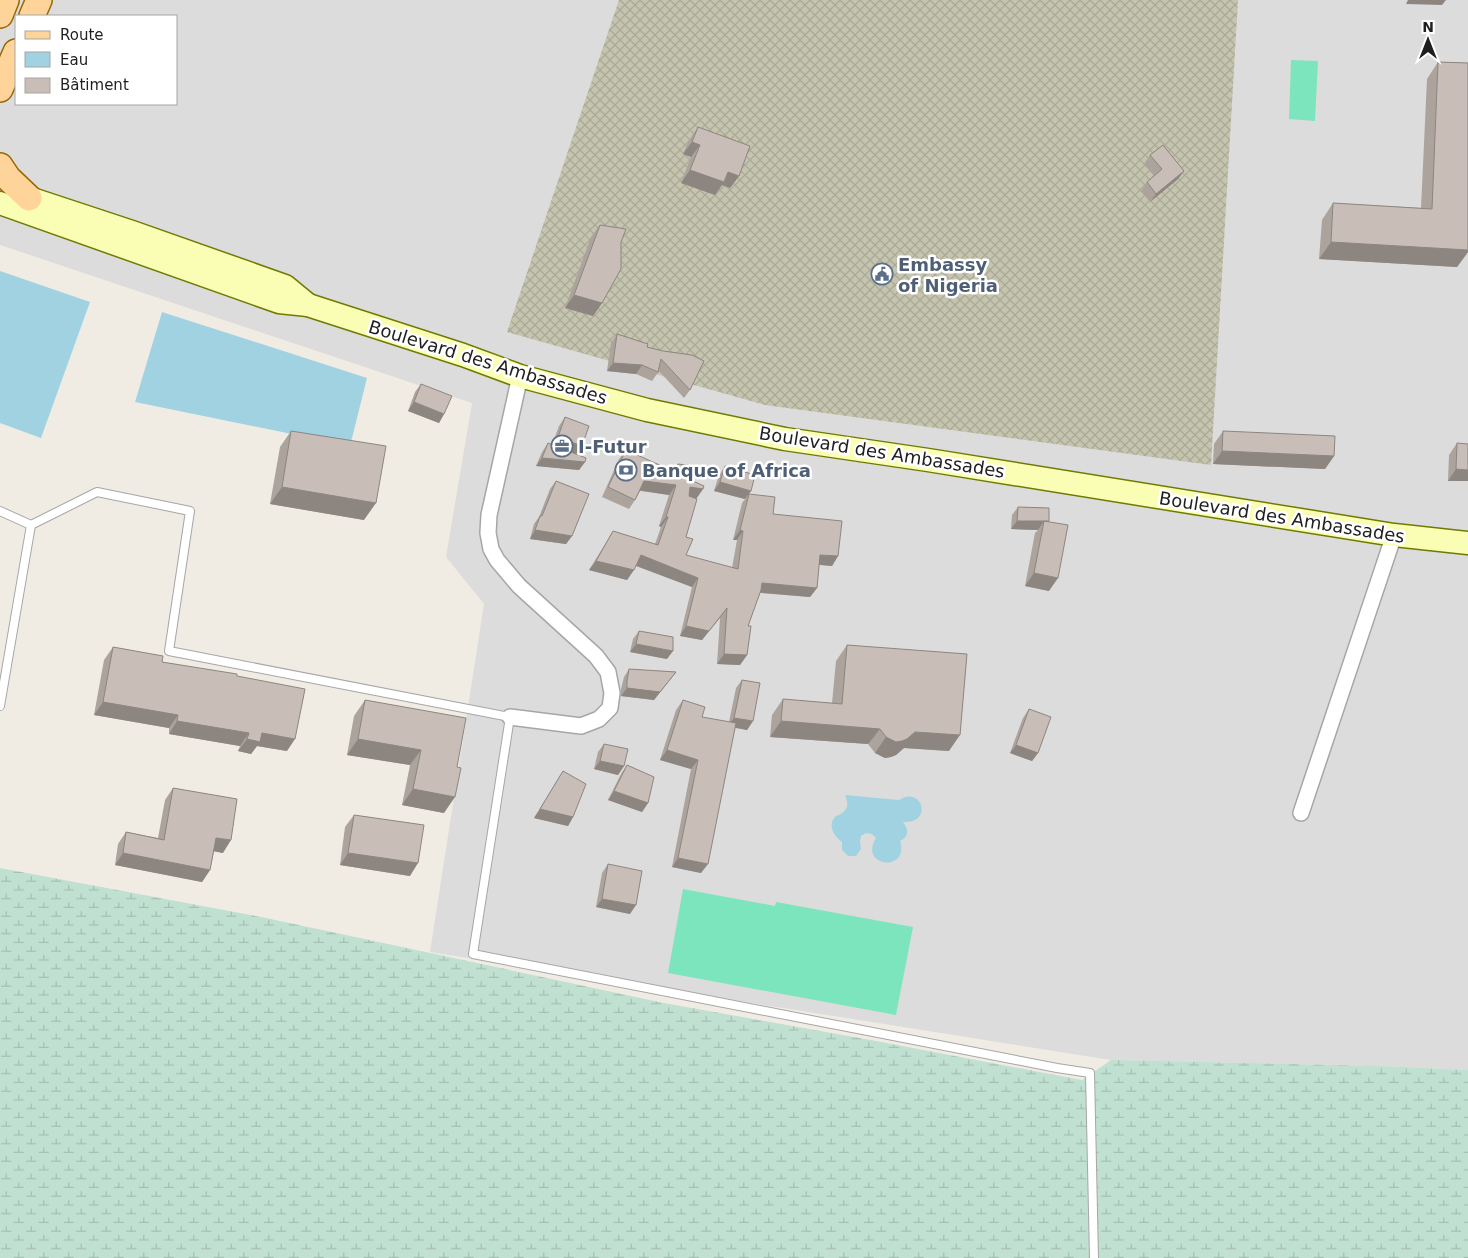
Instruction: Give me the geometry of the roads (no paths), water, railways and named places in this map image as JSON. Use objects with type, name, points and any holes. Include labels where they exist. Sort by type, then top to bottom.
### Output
[{"type":"main road","points":[[0,15],[6,0]]},
{"type":"main road","points":[[32,15],[39,0]]},
{"type":"main road","points":[[0,89],[15,54]]},
{"type":"main road","points":[[0,166],[8,178],[29,198]]},
{"type":"main road","name":"Boulevard des Ambassades","points":[[0,186],[29,198],[285,286],[308,306]]},
{"type":"main road","name":"Boulevard des Ambassades","points":[[0,203],[279,302],[308,306],[463,355],[520,376],[647,410],[785,439],[928,460],[1394,535],[1468,543]]},
{"type":"street","points":[[510,717],[581,726],[600,718],[610,708],[612,693],[608,672],[596,656],[519,586],[497,560],[491,549],[488,533],[489,516],[520,376]]},
{"type":"street","points":[[1301,813],[1394,535]]},
{"type":"lane","points":[[30,525],[97,492],[190,511],[168,651],[510,717],[474,954],[1048,1067],[1090,1073],[1094,1258]]},
{"type":"lane","points":[[0,511],[30,525]]},
{"type":"lane","points":[[0,706],[30,525]]},
{"type":"water","points":[[0,271],[90,302],[41,438],[0,423]]},
{"type":"water","points":[[162,312],[367,378],[350,446],[135,402]]},
{"type":"water","points":[[845,795],[899,800],[914,797],[919,801],[921,812],[919,817],[913,821],[903,822],[907,833],[900,841],[901,851],[898,858],[892,862],[878,860],[872,848],[876,838],[872,834],[866,833],[861,836],[861,849],[856,856],[848,856],[842,850],[842,842],[835,834],[832,824],[835,817],[841,814],[847,807]]},
{"type":"place","name":"Embassy of Nigeria","points":[[882,274]]},
{"type":"place","name":"I-Futur","points":[[562,446]]},
{"type":"place","name":"Banque of Africa","points":[[626,470]]}]
